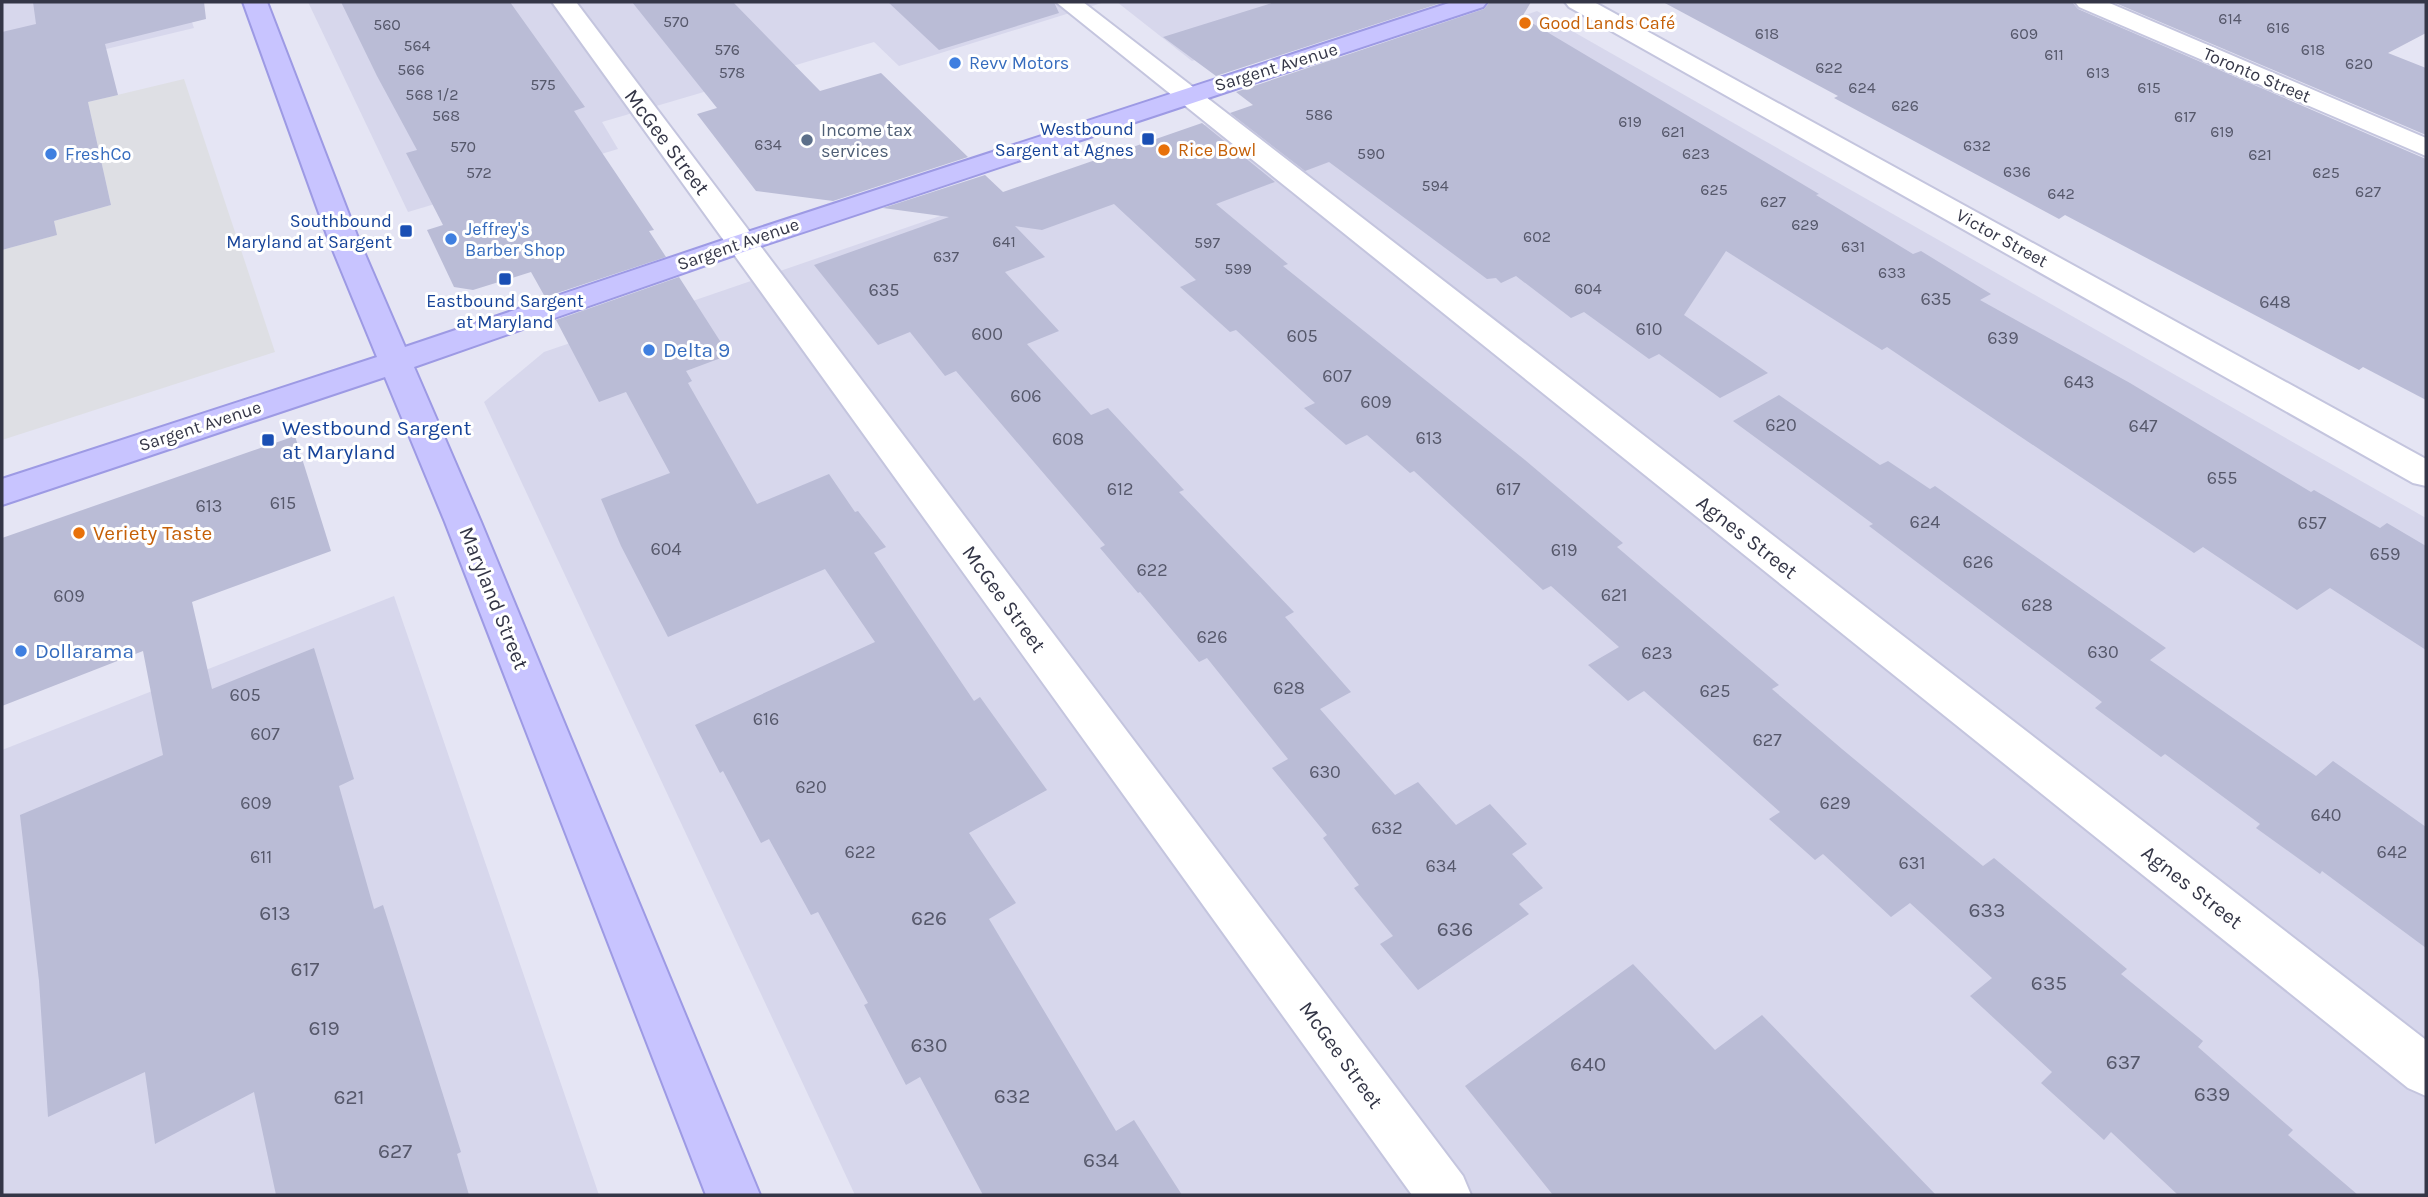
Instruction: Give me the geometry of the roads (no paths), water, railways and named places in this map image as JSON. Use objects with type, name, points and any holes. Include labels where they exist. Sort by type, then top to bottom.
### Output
[{"type":"main road","name":"Maryland Street","points":[[255,2],[343,238],[467,532],[733,1195]]},
{"type":"main road","name":"Sargent Avenue","points":[[2,492],[1186,95],[1475,2]]},
{"type":"street","name":"McGee Street","points":[[564,2],[1444,1195]]},
{"type":"street","name":"Agnes Street","points":[[1068,2],[2426,1071]]},
{"type":"street","name":"Victor Street","points":[[1577,2],[2426,474]]},
{"type":"street","name":"Toronto Street","points":[[2087,2],[2426,148]]},
{"type":"place","name":"Good Lands Café","points":[[1525,23]]},
{"type":"place","name":"Revv Motors","points":[[955,63]]},
{"type":"place","name":"Westbound Sargent at Agnes","points":[[1148,139]]},
{"type":"place","name":"Income tax services","points":[[807,140]]},
{"type":"place","name":"Rice Bowl","points":[[1164,150]]},
{"type":"place","name":"FreshCo","points":[[51,154]]},
{"type":"place","name":"Southbound Maryland at Sargent","points":[[406,231]]},
{"type":"place","name":"Jeffrey's Barber Shop","points":[[451,239]]},
{"type":"place","name":"Eastbound Sargent at Maryland","points":[[505,279]]},
{"type":"place","name":"Delta 9","points":[[649,350]]},
{"type":"place","name":"Westbound Sargent at Maryland","points":[[268,440]]},
{"type":"place","name":"Veriety Taste","points":[[79,533]]},
{"type":"place","name":"Dollarama","points":[[21,651]]}]
